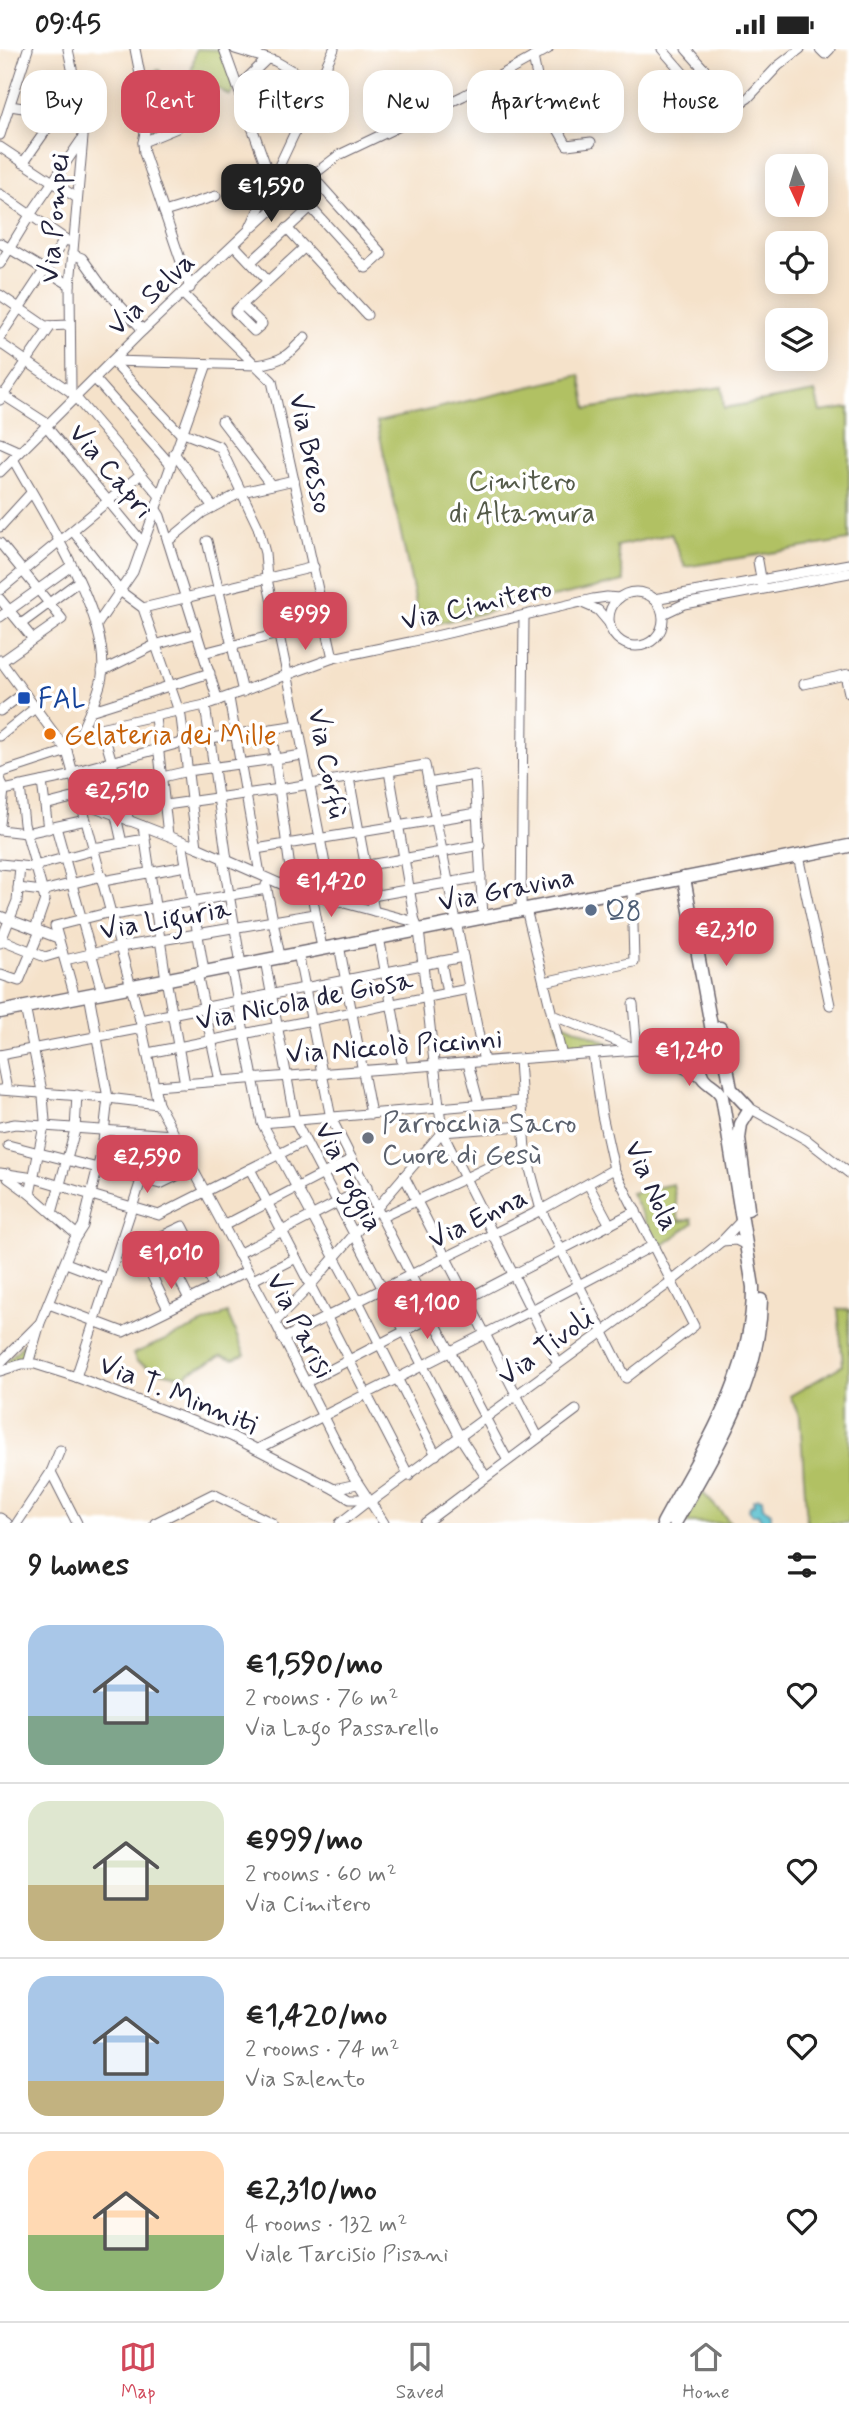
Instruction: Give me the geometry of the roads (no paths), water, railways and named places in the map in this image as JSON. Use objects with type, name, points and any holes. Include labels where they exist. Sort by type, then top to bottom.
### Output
[{"type":"main road","name":"Via Gravina","points":[[0,1012],[379,937],[417,926],[483,917],[849,846]]},
{"type":"main road","points":[[663,1523],[719,1420],[734,1386],[745,1353],[753,1307],[753,1287],[721,1092],[701,1077],[714,1042],[688,877]]},
{"type":"main road","points":[[675,1523],[744,1392],[758,1335],[761,1290],[739,1139],[745,1116],[731,1089],[688,877]]},
{"type":"main road","points":[[705,1061],[718,1058],[726,1065]]},
{"type":"main road","points":[[726,1120],[733,1124],[745,1116]]},
{"type":"street","points":[[0,135],[28,49]]},
{"type":"street","name":"Via Pompei","points":[[68,49],[72,70]]},
{"type":"street","points":[[135,49],[148,115],[143,142],[144,153],[186,291]]},
{"type":"street","points":[[224,49],[234,76]]},
{"type":"street","points":[[235,49],[267,58],[289,70]]},
{"type":"street","name":"Via Selva","points":[[324,70],[334,49]]},
{"type":"street","points":[[249,230],[338,155],[463,96],[548,49]]},
{"type":"street","points":[[662,49],[689,80],[703,68]]},
{"type":"street","points":[[686,49],[740,103],[800,49]]},
{"type":"street","points":[[820,49],[825,54],[830,49]]},
{"type":"street","points":[[533,57],[542,101],[567,145],[591,142]]},
{"type":"street","points":[[255,70],[267,58]]},
{"type":"street","points":[[10,106],[21,108]]},
{"type":"street","points":[[23,163],[44,133]]},
{"type":"street","name":"Via Pompei","points":[[73,395],[69,325],[72,254],[69,241],[77,198],[83,133]]},
{"type":"street","points":[[143,142],[165,133]]},
{"type":"street","points":[[254,133],[272,183],[293,191],[311,207],[366,268],[382,254],[312,176]]},
{"type":"street","name":"Via Selva","points":[[5,465],[47,425],[73,395],[94,379],[249,230],[295,133]]},
{"type":"street","points":[[0,264],[83,137]]},
{"type":"street","points":[[0,147],[77,198]]},
{"type":"street","points":[[0,194],[69,241],[45,270],[0,340],[73,395],[159,495]]},
{"type":"street","points":[[164,212],[216,196]]},
{"type":"street","points":[[251,263],[311,207]]},
{"type":"street","points":[[287,228],[367,315]]},
{"type":"street","points":[[0,243],[70,285]]},
{"type":"street","points":[[235,246],[267,280]]},
{"type":"street","points":[[242,305],[305,247]]},
{"type":"street","points":[[72,254],[82,258],[102,286],[143,330]]},
{"type":"street","name":"Via Bresso","points":[[186,291],[273,384],[333,657]]},
{"type":"street","points":[[0,295],[45,326],[69,325]]},
{"type":"street","points":[[1,396],[51,326]]},
{"type":"street","points":[[111,361],[257,365],[278,362],[291,353],[304,337]]},
{"type":"street","points":[[111,361],[181,433]]},
{"type":"street","points":[[96,626],[133,572],[207,364]]},
{"type":"street","points":[[94,379],[170,464]]},
{"type":"street","name":"Via Capri","points":[[1,396],[47,425],[143,543]]},
{"type":"street","points":[[222,421],[271,485]]},
{"type":"street","name":"Via Corfù","points":[[181,433],[220,446],[258,527],[332,900]]},
{"type":"street","points":[[0,443],[20,452]]},
{"type":"street","points":[[174,453],[213,507]]},
{"type":"street","points":[[5,465],[31,493],[86,593],[96,626],[103,655],[102,671],[81,732]]},
{"type":"street","points":[[0,590],[141,474]]},
{"type":"street","points":[[168,541],[202,513],[242,492],[294,480]]},
{"type":"street","points":[[0,527],[31,493]]},
{"type":"street","points":[[155,508],[188,599],[218,701]]},
{"type":"street","points":[[73,531],[120,591],[143,608],[181,717],[197,847]]},
{"type":"street","points":[[207,541],[243,692]]},
{"type":"street","points":[[0,543],[62,619],[1,665]]},
{"type":"street","points":[[758,561],[762,584]]},
{"type":"street","points":[[663,614],[684,604],[849,564]]},
{"type":"street","points":[[0,617],[71,566]]},
{"type":"street","points":[[143,608],[314,567]]},
{"type":"street","points":[[654,599],[663,614],[661,629],[652,641],[645,645],[622,642],[612,631],[610,614],[619,599],[626,595],[641,593],[654,599],[849,573]]},
{"type":"street","points":[[21,624],[79,581]]},
{"type":"street","name":"Via Cimitero","points":[[0,775],[65,748],[81,732],[178,712],[229,698],[333,657],[580,602],[607,597],[619,599]]},
{"type":"street","points":[[0,599],[33,639]]},
{"type":"street","name":"Via Cimitero","points":[[580,602],[598,610],[610,623]]},
{"type":"street","points":[[524,616],[523,909],[562,1056]]},
{"type":"street","points":[[102,671],[155,645],[197,633]]},
{"type":"street","points":[[203,653],[278,635]]},
{"type":"street","name":"Via Parisi","points":[[1,665],[65,748],[141,1024],[158,1104],[275,1322],[357,1484],[384,1523]]},
{"type":"street","points":[[90,711],[209,673]]},
{"type":"street","points":[[804,684],[847,674],[849,693]]},
{"type":"street","points":[[0,711],[24,693]]},
{"type":"street","points":[[229,698],[256,849],[280,956]]},
{"type":"street","points":[[205,705],[235,929],[238,1000],[262,1123],[358,1301],[436,1455]]},
{"type":"street","points":[[0,736],[36,708]]},
{"type":"street","points":[[155,717],[168,835]]},
{"type":"street","points":[[4,790],[184,742],[298,725]]},
{"type":"street","points":[[102,728],[129,821]]},
{"type":"street","points":[[271,729],[292,889]]},
{"type":"street","points":[[120,787],[188,771],[303,755]]},
{"type":"street","points":[[166,805],[425,765],[484,1062]]},
{"type":"street","points":[[389,771],[423,965],[442,1132],[491,1235],[558,1364]]},
{"type":"street","points":[[0,775],[4,790],[0,824]]},
{"type":"street","points":[[428,783],[475,775],[483,917]]},
{"type":"street","points":[[349,778],[374,911]]},
{"type":"street","points":[[28,1364],[40,1323],[83,1226],[97,1168],[108,1098],[97,1036],[91,954],[65,858],[45,805],[42,782]]},
{"type":"street","points":[[0,976],[19,981],[31,952],[45,903],[26,833],[20,786]]},
{"type":"street","points":[[45,805],[81,799],[292,889],[374,911],[417,926]]},
{"type":"street","points":[[256,849],[477,813]]},
{"type":"street","points":[[116,816],[121,843]]},
{"type":"street","points":[[0,830],[26,833],[86,820]]},
{"type":"street","points":[[143,826],[166,979],[186,1084]]},
{"type":"street","points":[[0,864],[35,866],[94,849],[145,839]]},
{"type":"street","points":[[182,841],[198,934],[205,1008],[220,1081]]},
{"type":"street","points":[[291,879],[480,845]]},
{"type":"street","points":[[799,856],[830,1005]]},
{"type":"street","points":[[20,866],[17,901],[5,918],[0,941],[31,952]]},
{"type":"street","points":[[18,888],[42,891],[186,866]]},
{"type":"street","points":[[372,896],[481,877]]},
{"type":"street","points":[[544,982],[634,962],[632,888]]},
{"type":"street","points":[[75,997],[55,926],[267,889]]},
{"type":"street","points":[[312,895],[322,948]]},
{"type":"street","name":"Via Liguria","points":[[31,952],[45,957],[91,954],[315,914]]},
{"type":"street","points":[[5,918],[58,938]]},
{"type":"street","points":[[379,937],[403,1067]]},
{"type":"street","points":[[339,945],[371,1114]]},
{"type":"street","points":[[298,953],[331,1118],[410,1275],[508,1459]]},
{"type":"street","points":[[158,1104],[3,1090],[0,1055],[97,1036],[172,1014],[238,1000],[463,957]]},
{"type":"street","name":"Via Foggia","points":[[265,960],[295,1121],[460,1437],[486,1477]]},
{"type":"street","points":[[441,961],[447,993]]},
{"type":"street","name":"Via Nicola de Giosa","points":[[148,1053],[468,989]]},
{"type":"street","points":[[633,1004],[636,1050]]},
{"type":"street","points":[[25,1007],[42,1092],[46,1128],[30,1194]]},
{"type":"street","points":[[552,1015],[701,1077]]},
{"type":"street","name":"Via Niccolò Piccinni","points":[[155,1086],[636,1050]]},
{"type":"street","name":"Via Nola","points":[[593,1054],[602,1115],[614,1169],[694,1326],[626,1378],[602,1332]]},
{"type":"street","points":[[519,1060],[525,1150],[541,1210],[602,1332]]},
{"type":"street","points":[[681,1067],[705,1061]]},
{"type":"street","points":[[468,1063],[479,1104]]},
{"type":"street","points":[[52,1213],[75,1130],[77,1095]]},
{"type":"street","points":[[262,1123],[520,1101]]},
{"type":"street","points":[[745,1116],[765,1116],[817,1147],[849,1173]]},
{"type":"street","points":[[0,1127],[15,1124],[173,1135]]},
{"type":"street","points":[[275,1322],[354,1234],[379,1213],[404,1175],[442,1132],[522,1126]]},
{"type":"street","points":[[76,1377],[156,1135]]},
{"type":"street","points":[[4,1173],[34,1178],[159,1215],[305,1141]]},
{"type":"street","points":[[8,1145],[160,1184],[191,1168]]},
{"type":"street","points":[[379,1213],[417,1200],[525,1150]]},
{"type":"street","points":[[223,1226],[352,1159]]},
{"type":"street","points":[[250,1169],[409,1476]]},
{"type":"street","name":"Via Enna","points":[[282,1339],[541,1210],[614,1169]]},
{"type":"street","points":[[4,1173],[77,1235]]},
{"type":"street","points":[[404,1175],[538,1437]]},
{"type":"street","points":[[588,1184],[610,1226]]},
{"type":"street","points":[[238,1254],[367,1187]]},
{"type":"street","points":[[305,1383],[562,1252],[636,1211]]},
{"type":"street","name":"Via Tivoli","points":[[340,1523],[368,1501],[409,1476],[672,1281],[722,1241],[741,1220]]},
{"type":"street","points":[[168,1309],[138,1247],[158,1237],[183,1226],[214,1287]]},
{"type":"street","points":[[158,1237],[189,1299]]},
{"type":"street","points":[[722,1241],[736,1240],[746,1245]]},
{"type":"street","points":[[258,1449],[654,1245]]},
{"type":"street","points":[[253,1280],[296,1258]]},
{"type":"street","points":[[66,1263],[108,1279]]},
{"type":"street","points":[[49,1304],[123,1332],[247,1271]]},
{"type":"street","points":[[0,1363],[40,1323]]},
{"type":"street","name":"Via T. Minniti","points":[[0,1371],[28,1364],[41,1365],[76,1377],[197,1422],[258,1449],[350,1499],[368,1501]]},
{"type":"street","points":[[425,1523],[576,1410]]},
{"type":"street","points":[[17,1523],[51,1472],[60,1450]]},
{"type":"street","points":[[51,1472],[77,1523]]},
{"type":"street","points":[[334,1489],[357,1484]]},
{"type":"street","points":[[155,1523],[213,1494],[272,1523]]},
{"type":"street","points":[[0,1518],[7,1523]]},
{"type":"water","points":[[762,1499],[763,1507],[771,1513],[768,1522],[762,1522],[758,1514],[753,1515],[749,1510],[754,1504],[753,1500]]},
{"type":"place","name":"FAL","points":[[24,698]]},
{"type":"place","name":"Gelateria dei Mille","points":[[50,734]]},
{"type":"place","name":"Q8","points":[[591,910]]},
{"type":"place","name":"Parrocchia Sacro Cuore di Gesù","points":[[368,1138]]},
{"type":"park label","name":"Cimitero di Altamura","points":[[522,496]]}]
